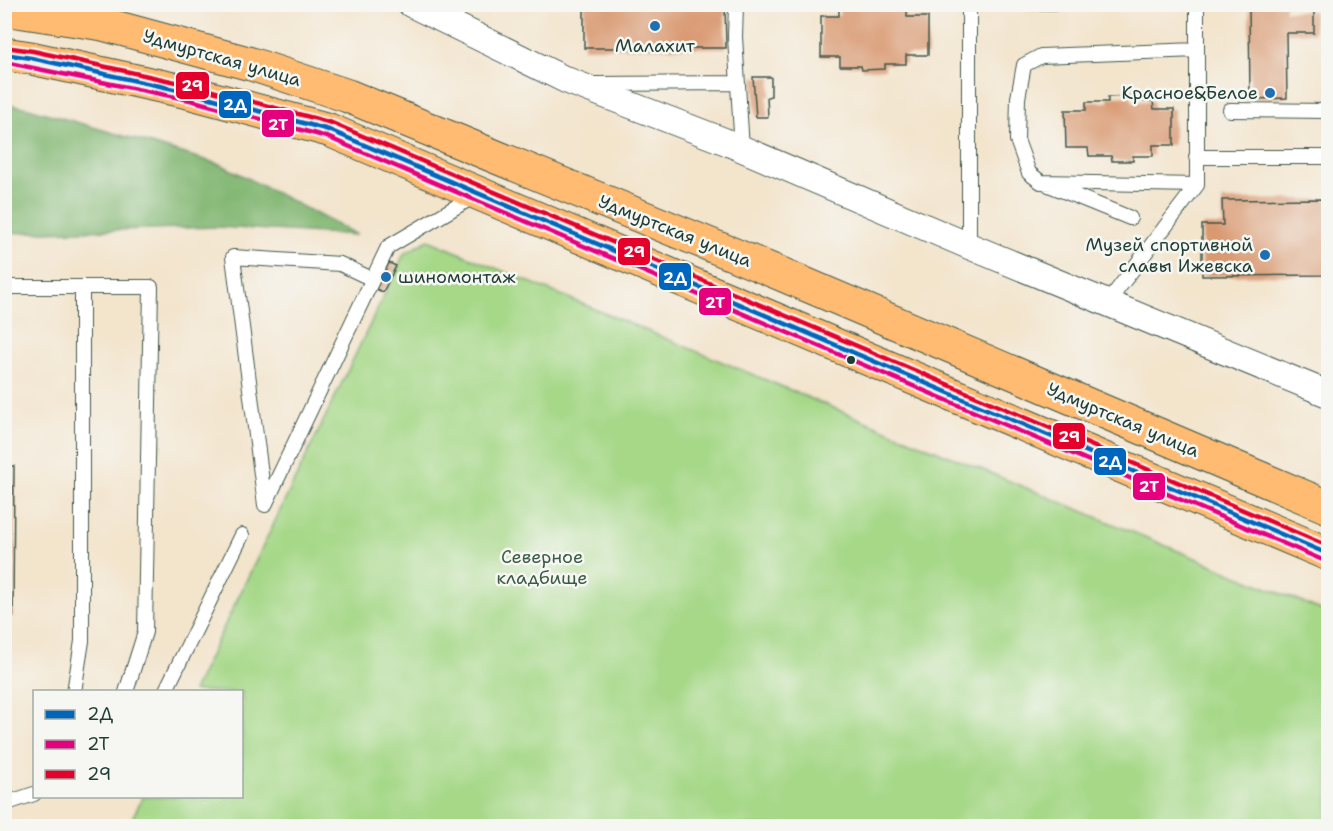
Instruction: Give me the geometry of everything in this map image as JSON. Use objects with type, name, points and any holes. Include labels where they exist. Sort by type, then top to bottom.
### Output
[{"type":"main road","name":"Удмуртская улица","points":[[4,9],[103,24],[251,64],[348,96],[782,274],[1329,507]]},
{"type":"main road","points":[[4,54],[192,93],[329,130],[1329,554]]},
{"type":"main road","points":[[950,393],[967,353]]},
{"type":"street","points":[[411,4],[577,85],[742,149],[969,246],[1329,394]]},
{"type":"lane","points":[[736,4],[735,36],[742,149]]},
{"type":"lane","points":[[965,4],[969,10],[969,246]]},
{"type":"lane","points":[[1108,302],[1197,185],[1197,4]]},
{"type":"lane","points":[[1130,218],[1041,182],[1029,173],[1017,140],[1018,98],[1024,66],[1041,56],[1197,50]]},
{"type":"lane","points":[[577,85],[738,83]]},
{"type":"lane","points":[[1230,110],[1329,111]]},
{"type":"lane","points":[[1197,157],[1329,157]]},
{"type":"lane","points":[[1041,182],[1197,185]]},
{"type":"lane","points":[[372,279],[340,264],[233,257],[265,505],[388,247],[479,194]]},
{"type":"lane","points":[[4,287],[151,287],[145,632],[127,690]]},
{"type":"lane","points":[[74,690],[82,641],[82,288]]},
{"type":"lane","points":[[166,690],[242,535]]},
{"type":"lane","points":[[4,804],[33,794]]},
{"type":"green space","points":[[5,104],[25,107],[222,165],[357,235],[218,227],[5,233]]},
{"type":"green space","name":"Северное кладбище","points":[[428,240],[1328,613],[1328,826],[128,826],[142,798],[243,798],[243,690],[193,690],[404,254]]},
{"type":"building","name":"Малахит","points":[[584,4],[725,4],[726,48],[584,48]]},
{"type":"building","points":[[886,4],[886,10],[907,10],[907,17],[928,17],[928,55],[906,55],[906,64],[885,64],[885,69],[862,70],[861,66],[840,66],[840,57],[821,57],[821,16],[839,16],[839,8],[861,8],[861,5]]},
{"type":"building","points":[[1007,4],[1055,4],[1055,10],[1007,9]]},
{"type":"building","points":[[1249,4],[1285,4],[1285,11],[1314,11],[1314,33],[1286,33],[1287,98],[1250,99]]},
{"type":"building","points":[[753,77],[771,77],[771,96],[767,97],[768,117],[756,117]]},
{"type":"building","points":[[1132,96],[1132,101],[1153,101],[1154,109],[1174,109],[1174,145],[1153,145],[1153,156],[1133,156],[1133,161],[1112,161],[1111,156],[1089,156],[1088,148],[1066,148],[1065,110],[1086,110],[1086,102],[1108,102],[1108,97]]},
{"type":"building","points":[[1328,199],[1328,275],[1202,276],[1202,225],[1223,225],[1222,200]]},
{"type":"building","name":"шиномонтаж","points":[[389,263],[396,266],[383,292],[376,289]]},
{"type":"building","points":[[4,466],[14,466],[13,617],[4,617]]},
{"type":"transit line","name":"29","points":[[5,47],[194,86],[332,123],[1328,546]]},
{"type":"transit line","name":"2Д","points":[[4,54],[192,93],[329,130],[1328,554]]},
{"type":"transit line","name":"2Т","points":[[4,62],[190,100],[327,137],[1325,561]]},
{"type":"place","name":"Малахит","points":[[655,26]]},
{"type":"place","name":"Красное&Белое","points":[[1270,93]]},
{"type":"place","name":"Музей спортивной славы Ижевска","points":[[1265,255]]},
{"type":"place","name":"шиномонтаж","points":[[386,277]]}]
